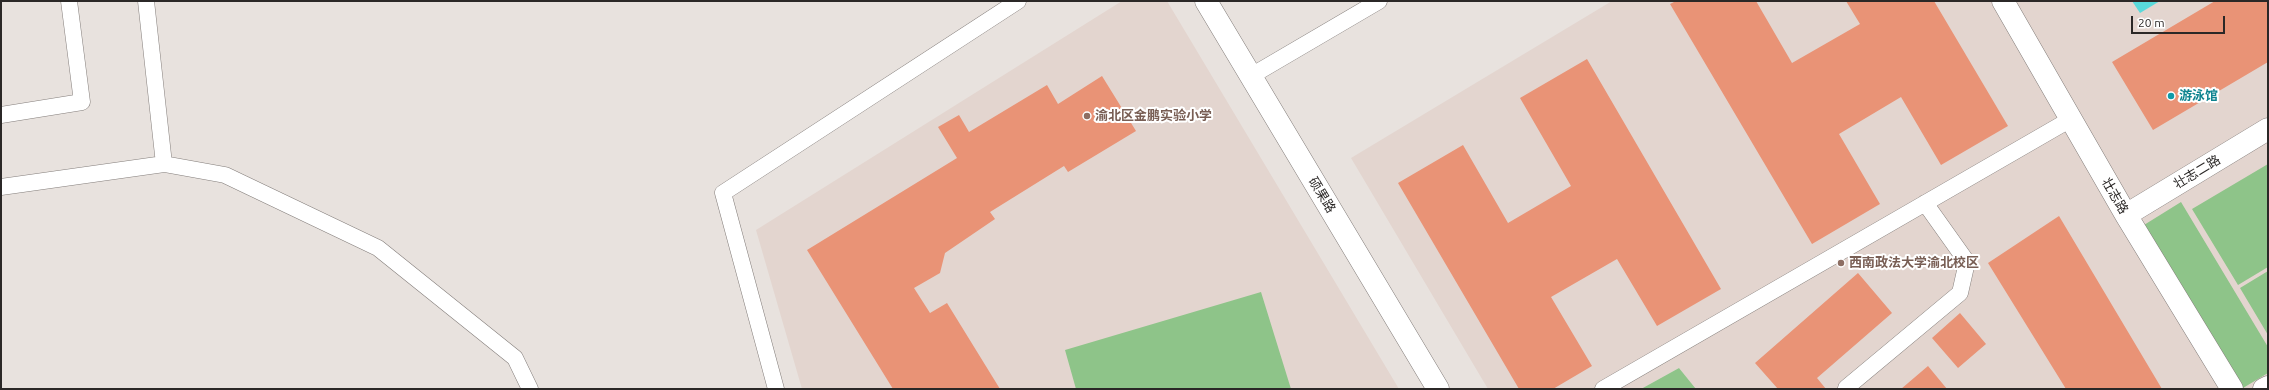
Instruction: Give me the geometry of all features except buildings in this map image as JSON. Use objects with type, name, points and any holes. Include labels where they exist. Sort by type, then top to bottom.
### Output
[{"type":"street","name":"硕果路","points":[[1206,1],[1438,389]]},
{"type":"street","name":"壮志路","points":[[2003,1],[2126,215],[2232,389]]},
{"type":"street","name":"壮志二路","points":[[2126,215],[2268,129]]},
{"type":"street","points":[[2264,389],[2268,387]]},
{"type":"lane","points":[[1,115],[82,102],[69,1]]},
{"type":"lane","points":[[146,1],[164,164]]},
{"type":"lane","points":[[776,389],[723,193],[1018,1]]},
{"type":"lane","points":[[1251,76],[1379,1]]},
{"type":"lane","points":[[1603,389],[2071,119]]},
{"type":"lane","points":[[1,187],[164,164],[225,175],[378,248],[515,358],[530,389]]},
{"type":"lane","points":[[1846,388],[1960,293],[1968,262],[1925,203]]},
{"type":"shaded area","name":"渝北区金鹏实验小学","points":[[1122,1],[1167,1],[1399,389],[802,389],[756,230]]},
{"type":"shaded area","name":"西南政法大学渝北校区","points":[[1612,1],[2268,1],[2268,389],[1696,389],[1679,368],[1641,389],[1488,389],[1351,158]]},
{"type":"green space","points":[[2268,164],[2268,267],[2238,285],[2192,209]]},
{"type":"green space","points":[[2181,202],[2268,347],[2268,373],[2243,388],[2144,225]]},
{"type":"green space","points":[[2268,271],[2268,335],[2240,288]]},
{"type":"green space","points":[[1261,292],[1291,389],[1076,389],[1065,350]]},
{"type":"green space","points":[[1679,368],[1696,389],[1641,389]]},
{"type":"water","points":[[2132,1],[2160,1],[2140,13]]},
{"type":"place","name":"游泳馆","points":[[2171,96]]},
{"type":"place","name":"渝北区金鹏实验小学","points":[[1087,116]]},
{"type":"place","name":"西南政法大学渝北校区","points":[[1841,263]]}]
